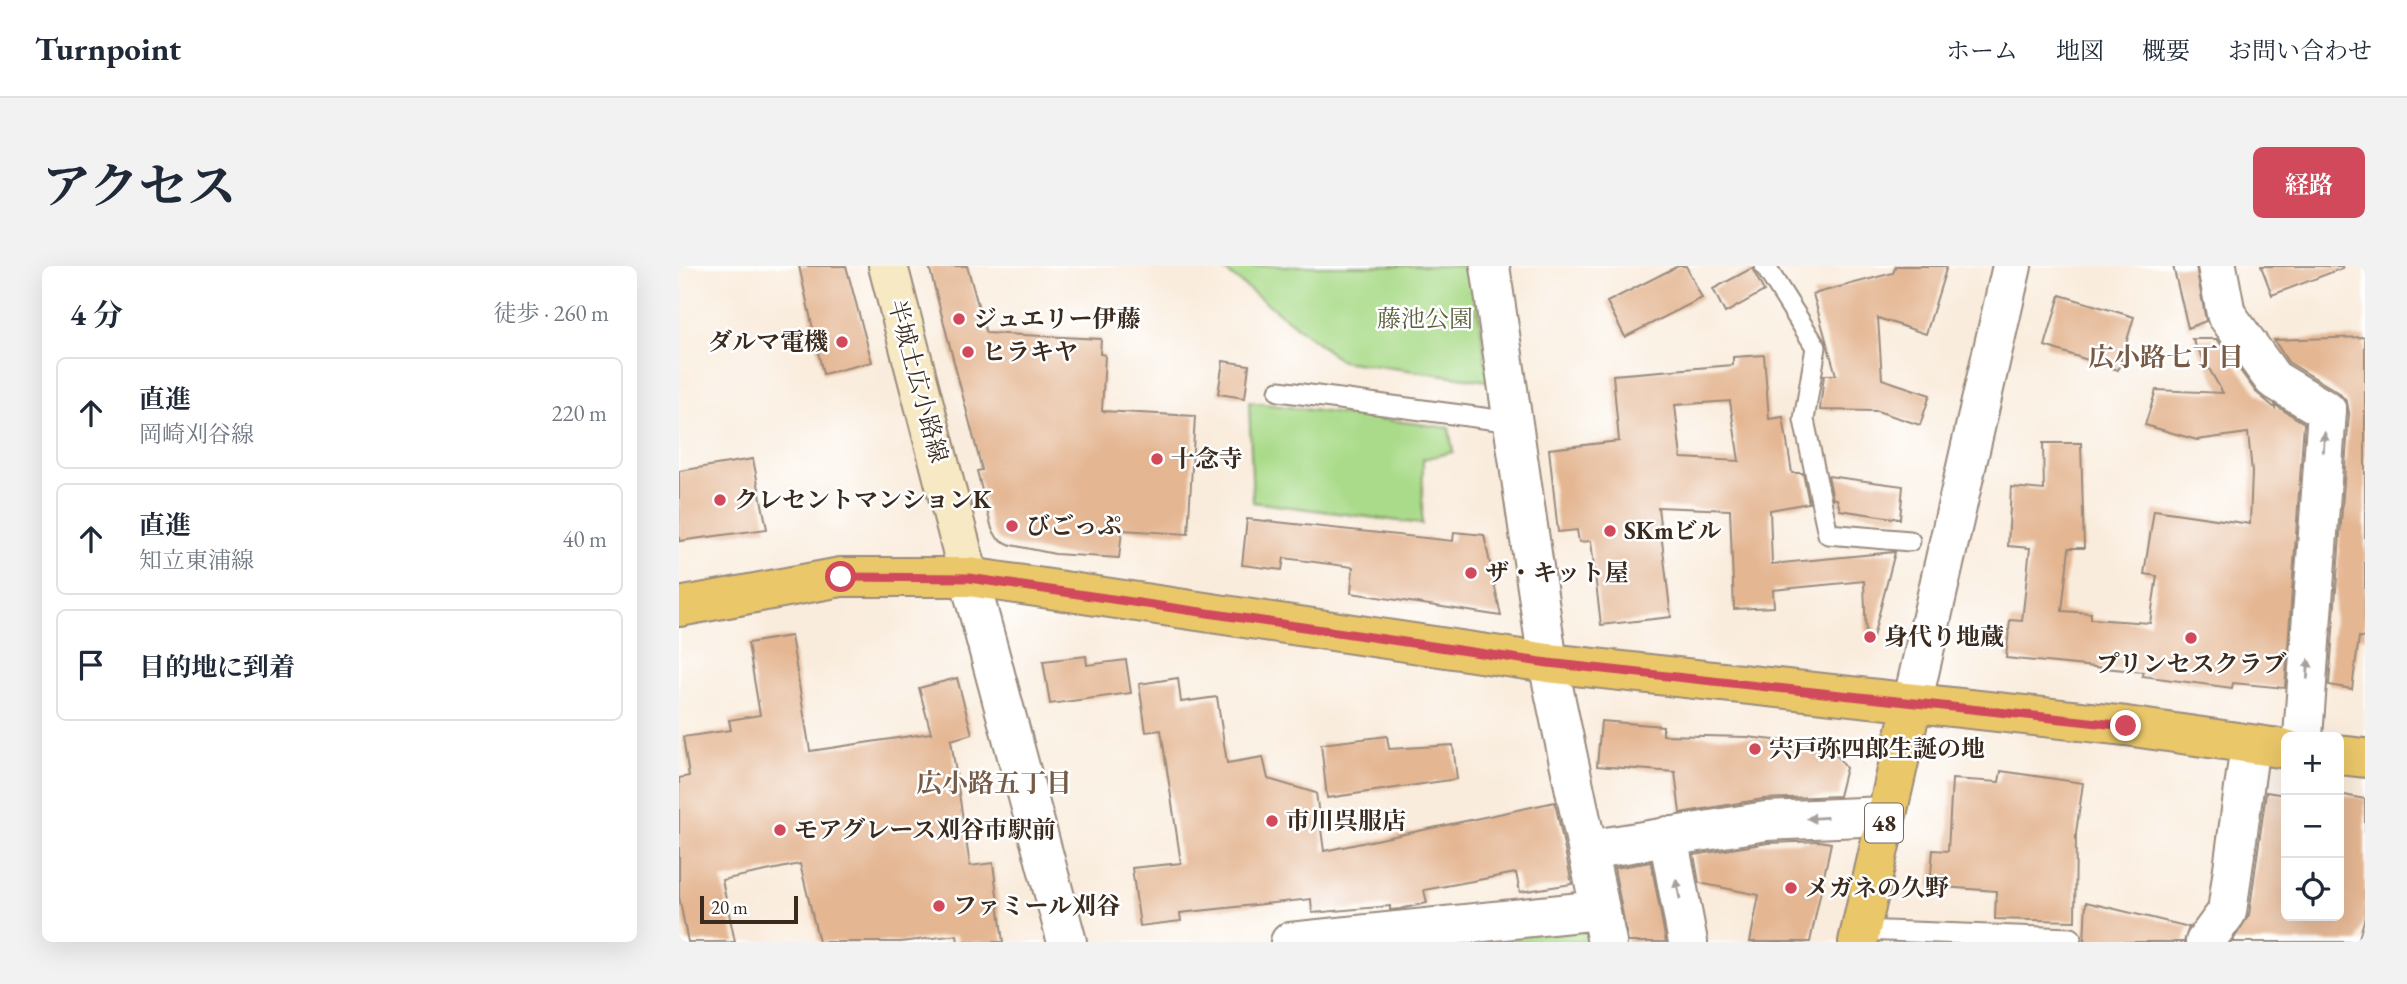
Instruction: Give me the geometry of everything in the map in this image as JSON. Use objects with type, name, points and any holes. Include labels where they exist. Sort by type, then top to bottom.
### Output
[{"type":"main road","name":"半城土広小路線","points":[[888,266],[969,578]]},
{"type":"main road","points":[[679,607],[841,577],[969,578],[1548,663],[2126,726],[2268,747]]},
{"type":"main road","name":"48","points":[[1859,936],[1912,704]]},
{"type":"main road","points":[[2344,756],[2365,758]]},
{"type":"street","points":[[1290,942],[1603,926],[1548,663],[1490,266]]},
{"type":"street","points":[[1912,704],[2013,266]]},
{"type":"street","points":[[2217,266],[2226,314],[2273,379],[2327,411],[2303,732]]},
{"type":"street","points":[[969,578],[1067,942]]},
{"type":"street","points":[[2204,942],[2227,912],[2268,747]]},
{"type":"street","points":[[1588,850],[1766,821],[1886,816]]},
{"type":"street","points":[[1668,836],[1688,942]]},
{"type":"lane","points":[[1765,266],[1817,347],[1804,420],[1828,534],[1910,541]]},
{"type":"lane","points":[[1279,391],[1513,422]]},
{"type":"lane","points":[[1859,936],[2071,938]]},
{"type":"green space","name":"藤池公園","points":[[1219,266],[1473,266],[1488,381],[1341,361]]},
{"type":"green space","points":[[1249,402],[1449,428],[1453,452],[1423,459],[1422,524],[1253,502]]},
{"type":"green space","points":[[1592,922],[1596,942],[1419,942]]},
{"type":"building","points":[[799,266],[846,266],[872,362],[823,374]]},
{"type":"building","points":[[929,266],[967,266],[986,333],[1101,339],[1100,354],[1105,355],[1102,411],[1195,416],[1188,534],[1122,530],[1119,558],[1055,554],[1011,545],[998,539],[992,529],[977,471],[982,470]]},
{"type":"building","points":[[1678,266],[1686,266],[1702,298],[1625,337],[1607,302]]},
{"type":"building","points":[[1896,266],[1947,266],[1926,334],[1878,318],[1882,379],[1930,395],[1920,425],[1877,411],[1820,410],[1824,375],[1836,375],[1813,294],[1893,273]]},
{"type":"building","points":[[2173,266],[2196,266],[2206,321],[2188,328]]},
{"type":"building","points":[[2261,266],[2342,266],[2343,268],[2272,295]]},
{"type":"building","points":[[1752,268],[1764,291],[1725,313],[1713,289]]},
{"type":"building","points":[[2060,295],[2134,317],[2118,370],[2045,346]]},
{"type":"building","points":[[2365,337],[2365,638],[2359,637],[2352,689],[2329,685],[2349,413],[2347,402],[2338,392],[2288,362],[2274,340]]},
{"type":"building","points":[[2192,339],[2217,339],[2256,392],[2275,408],[2275,405],[2304,423],[2285,688],[2233,683],[2232,688],[2142,676],[2143,672],[2006,658],[2010,620],[2022,621],[2030,548],[2008,546],[2011,487],[2044,490],[2043,443],[2081,443],[2084,548],[2069,548],[2062,611],[2091,613],[2091,619],[2150,623],[2157,576],[2144,574],[2154,510],[2250,524],[2252,472],[2248,433],[2197,440],[2145,425],[2156,390],[2223,393]]},
{"type":"building","points":[[1764,355],[1769,419],[1783,417],[1792,473],[1803,473],[1809,503],[1770,510],[1772,564],[1895,552],[1872,641],[1866,640],[1864,581],[1773,590],[1774,607],[1734,609],[1730,510],[1658,507],[1671,617],[1601,625],[1591,541],[1579,542],[1577,530],[1558,532],[1549,449],[1619,441],[1613,375],[1733,365],[1733,357]],"holes":[[[1730,401],[1739,461],[1681,458],[1675,405]]]},
{"type":"building","points":[[1223,361],[1249,365],[1245,398],[1218,394]]},
{"type":"building","name":"クレセントマンションK","points":[[753,459],[767,529],[679,541],[679,471]]},
{"type":"building","points":[[1828,476],[1903,486],[1900,519],[1840,510],[1837,499],[1833,499]]},
{"type":"building","points":[[1247,519],[1453,541],[1454,532],[1484,535],[1501,616],[1351,593],[1353,567],[1284,558],[1282,570],[1242,565]]},
{"type":"building","points":[[791,636],[810,751],[931,733],[919,688],[957,678],[972,734],[951,740],[970,866],[993,863],[1003,942],[958,942],[957,935],[901,942],[819,942],[800,864],[722,880],[735,942],[688,942],[679,897],[679,778],[689,776],[683,737],[731,730],[729,720],[760,715],[748,643]]},
{"type":"building","points":[[1086,656],[1087,665],[1126,660],[1131,693],[1050,704],[1043,661]]},
{"type":"building","points":[[1178,678],[1181,702],[1217,697],[1227,763],[1263,757],[1268,779],[1316,793],[1324,851],[1555,802],[1572,884],[1520,892],[1516,873],[1424,890],[1427,903],[1400,909],[1390,910],[1390,906],[1312,913],[1311,899],[1180,913],[1181,921],[1140,926],[1132,868],[1181,863],[1161,730],[1146,732],[1139,684]]},
{"type":"building","points":[[1601,721],[1663,726],[1663,735],[1747,737],[1830,746],[1846,768],[1839,796],[1763,799],[1680,813],[1675,772],[1597,766]]},
{"type":"building","points":[[1387,736],[1389,749],[1453,745],[1457,779],[1327,798],[1321,744]]},
{"type":"building","points":[[2001,771],[2083,783],[2076,833],[2075,921],[1995,919],[1996,891],[1930,886],[1933,850],[1948,851],[1952,779],[1999,782]]},
{"type":"building","points":[[2266,792],[2281,794],[2281,921],[2344,921],[2344,795],[2365,799],[2365,917],[2358,942],[2232,942],[2249,915]]},
{"type":"building","points":[[1768,843],[1831,843],[1810,942],[1750,942],[1759,895],[1699,883],[1694,855]]},
{"type":"building","points":[[1651,862],[1666,942],[1628,942],[1614,868]]},
{"type":"building","points":[[2086,902],[2189,927],[2184,942],[2084,942]]},
{"type":"place","name":"ジュエリー伊藤","points":[[959,319]]},
{"type":"place","name":"ダルマ電機","points":[[842,342]]},
{"type":"place","name":"ヒラキヤ","points":[[968,352]]},
{"type":"place","name":"十念寺","points":[[1157,459]]},
{"type":"place","name":"クレセントマンションK","points":[[720,500]]},
{"type":"place","name":"びごっぷ","points":[[1012,526]]},
{"type":"place","name":"SKmビル","points":[[1610,531]]},
{"type":"place","name":"ザ・キット屋","points":[[1471,573]]},
{"type":"place","name":"身代り地蔵","points":[[1870,637]]},
{"type":"place","name":"プリンセスクラブ","points":[[2191,638]]},
{"type":"place","name":"宍戸弥四郎生誕の地","points":[[1755,749]]},
{"type":"place","name":"市川呉服店","points":[[1272,821]]},
{"type":"place","name":"モアグレース刈谷市駅前","points":[[780,830]]},
{"type":"place","name":"メガネの久野","points":[[1791,888]]},
{"type":"place","name":"ファミール刈谷","points":[[939,906]]},
{"type":"district","name":"広小路七丁目","points":[[2166,357]]},
{"type":"district","name":"広小路五丁目","points":[[994,783]]},
{"type":"route","points":[[841,577],[969,578],[1548,663],[2126,726]]}]
